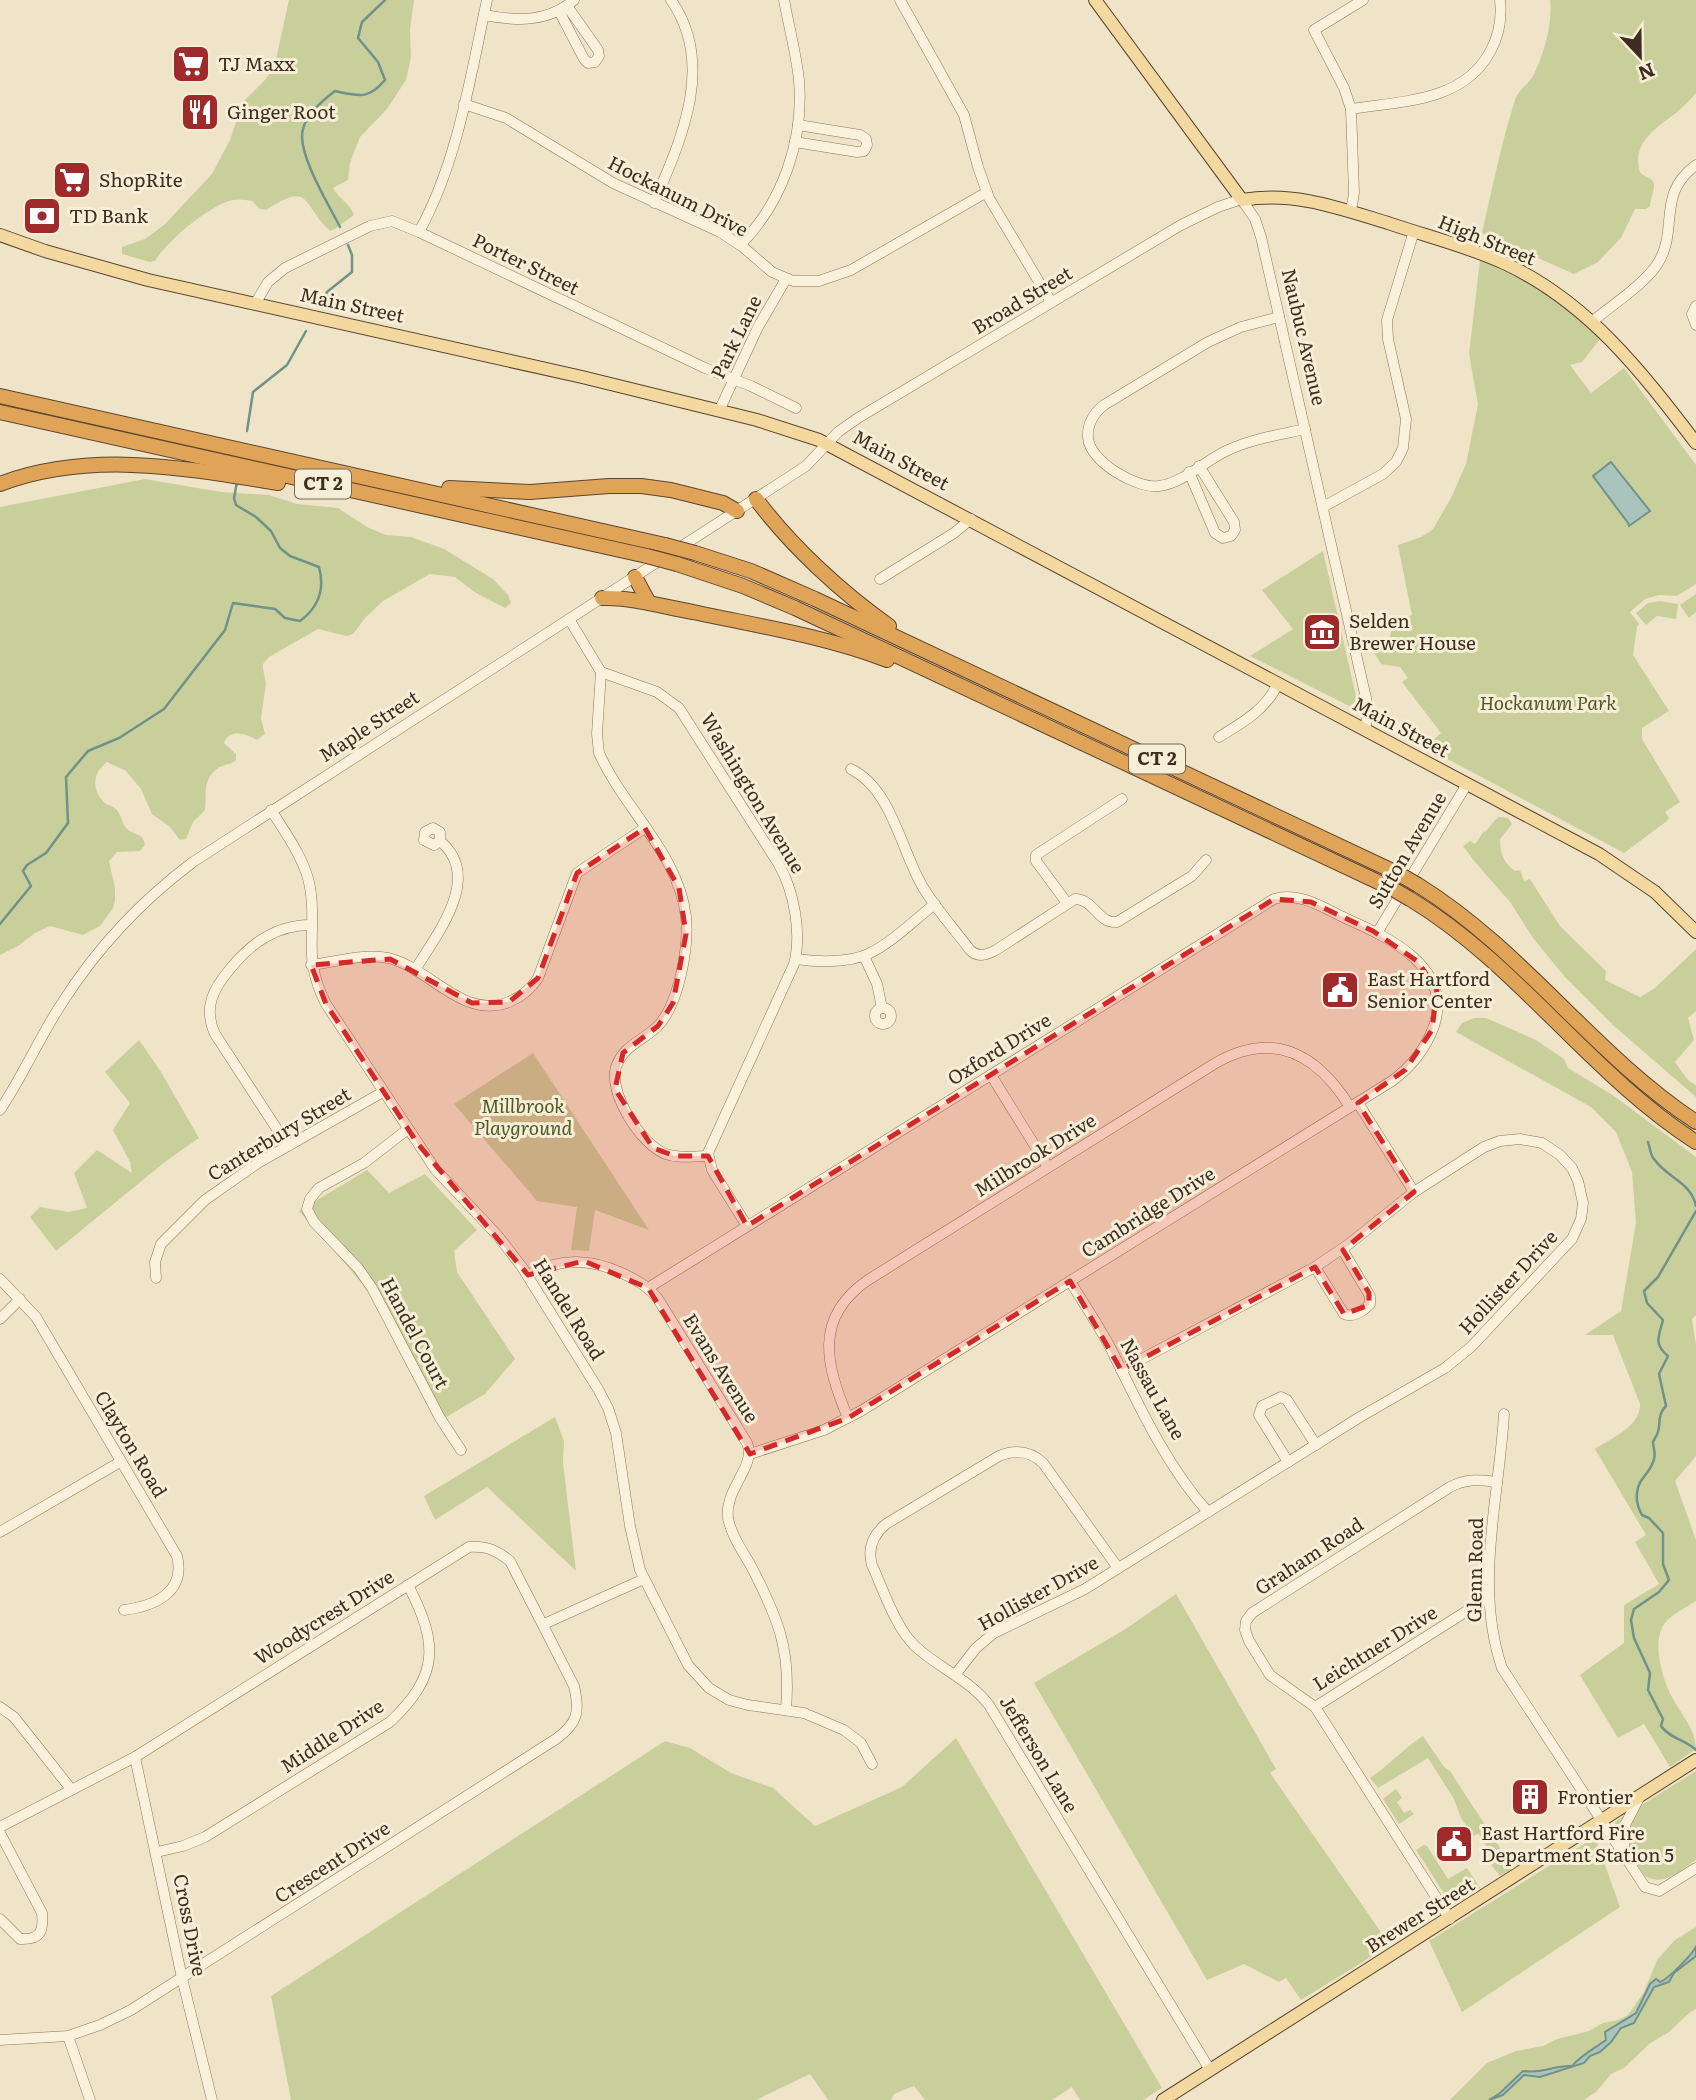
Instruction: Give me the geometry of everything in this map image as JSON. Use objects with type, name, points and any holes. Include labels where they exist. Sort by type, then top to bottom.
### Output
[{"type":"highway","name":"CT 2","points":[[0,396],[665,545],[771,579],[1418,885],[1458,912],[1496,943],[1636,1076],[1696,1122]]},
{"type":"highway","name":"CT 2","points":[[0,412],[647,556],[762,593],[1410,899],[1472,943],[1629,1091],[1696,1142]]},
{"type":"highway","points":[[0,484],[52,469],[126,464],[173,467],[304,487],[332,486]]},
{"type":"highway","points":[[382,481],[407,480],[456,488],[508,492],[641,486],[720,502],[737,511]]},
{"type":"highway","points":[[756,499],[842,589],[915,646]]},
{"type":"highway","points":[[635,577],[649,603]]},
{"type":"highway","points":[[602,598],[649,603],[812,637],[912,670],[942,676]]},
{"type":"main road","name":"Naubuc Avenue","points":[[1095,0],[1242,200]]},
{"type":"main road","name":"High Street","points":[[1242,200],[1295,197],[1351,211],[1476,252],[1514,268],[1552,290],[1593,321],[1640,370],[1696,443]]},
{"type":"main road","name":"Main Street","points":[[0,235],[122,274],[453,347],[719,411],[778,426],[827,444],[1511,807],[1632,875],[1667,902],[1696,932]]},
{"type":"main road","name":"Brewer Street","points":[[1163,2100],[1696,1760]]},
{"type":"street","points":[[419,232],[447,166],[487,0]]},
{"type":"street","points":[[654,203],[681,139],[691,92],[689,43],[671,0]]},
{"type":"street","points":[[740,245],[759,223],[774,199],[795,142],[800,93],[784,0]]},
{"type":"street","points":[[900,0],[964,115],[987,192],[1051,302]]},
{"type":"street","points":[[1351,211],[1354,193],[1351,109],[1344,88],[1314,30],[1363,0]]},
{"type":"street","points":[[1351,109],[1433,96],[1466,80],[1479,68],[1494,45],[1501,22],[1500,0]]},
{"type":"street","points":[[484,15],[529,19],[567,5]]},
{"type":"street","points":[[567,5],[599,52],[595,62],[590,63],[583,59],[567,5]]},
{"type":"street","name":"Hockanum Drive","points":[[464,104],[506,118],[606,180],[712,228],[740,245],[769,270],[786,279]]},
{"type":"street","points":[[795,142],[857,152],[864,151],[867,145],[866,139],[860,135],[798,125]]},
{"type":"street","points":[[1593,321],[1647,276],[1657,264],[1663,251],[1674,189],[1683,175],[1696,165]]},
{"type":"street","points":[[786,279],[813,282],[848,272],[987,192]]},
{"type":"street","name":"Broad Street","points":[[827,444],[858,418],[1191,219],[1242,200]]},
{"type":"street","name":"Naubuc Avenue","points":[[1242,200],[1258,228],[1305,429],[1366,698],[1368,712],[1365,730]]},
{"type":"street","name":"Porter Street","points":[[255,304],[268,282],[285,268],[370,226],[392,222],[419,232],[670,352],[796,408]]},
{"type":"street","points":[[1322,507],[1384,473],[1395,462],[1403,448],[1406,419],[1388,341],[1387,323],[1390,305],[1414,232]]},
{"type":"street","name":"Park Lane","points":[[719,411],[758,327],[786,279]]},
{"type":"street","points":[[1696,306],[1692,314],[1696,325]]},
{"type":"street","points":[[1279,317],[1241,327],[1208,342],[1104,405],[1092,417],[1088,430],[1090,446],[1097,458],[1114,470],[1136,482],[1154,486],[1170,483],[1244,444],[1305,429]]},
{"type":"street","name":"Maple Street","points":[[0,1110],[65,999],[120,926],[189,865],[756,499],[811,462],[827,444]]},
{"type":"street","points":[[1189,472],[1215,533],[1223,538],[1231,536],[1236,530],[1234,522],[1199,466]]},
{"type":"street","points":[[880,579],[954,533],[971,519]]},
{"type":"street","points":[[569,619],[601,672],[597,747],[668,864],[680,888],[685,912],[686,934],[674,1003],[658,1026],[623,1053],[615,1071],[615,1089],[653,1148],[663,1154],[678,1157],[708,1156],[712,1170],[747,1226]]},
{"type":"street","name":"Washington Avenue","points":[[601,672],[664,696],[683,712],[784,873],[794,903],[796,959],[711,1144],[708,1156]]},
{"type":"street","points":[[1219,737],[1256,712],[1278,683]]},
{"type":"street","points":[[851,769],[868,781],[875,790],[900,834],[922,886],[972,952],[982,955],[996,950],[1077,899],[1086,901],[1106,921],[1117,922],[1192,876],[1206,860]]},
{"type":"street","name":"Sutton Avenue","points":[[1377,933],[1467,784]]},
{"type":"street","points":[[1067,903],[1036,861],[1035,855],[1122,799]]},
{"type":"street","name":"Handel Road","points":[[271,810],[307,873],[311,899],[311,965],[326,1004],[446,1182],[498,1236],[528,1275],[594,1382],[611,1416],[620,1451],[630,1526],[644,1579],[683,1657],[705,1685],[720,1695],[739,1703],[786,1709],[817,1718],[851,1734],[863,1745],[872,1764]]},
{"type":"street","points":[[311,965],[375,957],[395,960],[458,997],[476,1004],[500,1004],[520,996],[532,986],[541,972],[578,873],[645,828]]},
{"type":"street","points":[[415,970],[448,915],[456,892],[456,865],[452,854],[440,841]]},
{"type":"street","name":"Oxford Drive","points":[[648,1288],[1275,899],[1300,898],[1377,933]]},
{"type":"street","points":[[796,959],[846,959],[864,956],[935,904]]},
{"type":"street","points":[[288,1146],[217,1037],[211,1021],[210,1006],[218,984],[251,945],[265,936],[288,928],[310,925]]},
{"type":"street","name":"Cambridge Drive","points":[[750,1454],[814,1434],[848,1418],[1392,1081],[1410,1066],[1428,1040],[1438,1008],[1437,989],[1430,974],[1417,961],[1377,933]]},
{"type":"street","points":[[864,956],[877,984],[882,1008]]},
{"type":"street","name":"Milbrook Drive","points":[[848,1418],[832,1380],[828,1351],[833,1323],[847,1298],[868,1280],[1233,1054],[1251,1048],[1274,1047],[1301,1056],[1313,1064],[1354,1105],[1414,1192]]},
{"type":"street","points":[[991,1075],[1048,1167]]},
{"type":"street","name":"Canterbury Street","points":[[156,1278],[156,1256],[167,1236],[220,1188],[383,1092]]},
{"type":"street","name":"Handel Court","points":[[408,1129],[364,1163],[316,1191],[307,1209],[314,1222],[369,1282],[440,1418],[461,1450]]},
{"type":"street","name":"Hollister Drive","points":[[955,1675],[976,1648],[994,1633],[1079,1592],[1288,1462],[1437,1374],[1467,1351],[1566,1247],[1577,1230],[1582,1209],[1578,1181],[1569,1164],[1548,1146],[1525,1139],[1506,1140],[1489,1145],[1414,1192],[1315,1267],[1121,1370]]},
{"type":"street","points":[[1315,1267],[1344,1314],[1352,1315],[1365,1308],[1370,1302],[1370,1296],[1342,1249]]},
{"type":"street","name":"Evans Avenue","points":[[528,1275],[565,1262],[592,1262],[609,1267],[648,1288],[656,1296],[747,1443],[750,1454],[731,1495],[728,1518],[781,1631],[788,1665],[786,1709]]},
{"type":"street","name":"Clayton Road","points":[[0,1279],[20,1299],[48,1336],[177,1556],[180,1569],[178,1581],[171,1591],[143,1608],[124,1610]]},
{"type":"street","name":"Nassau Lane","points":[[1070,1281],[1109,1345],[1141,1412],[1191,1491],[1208,1512]]},
{"type":"street","points":[[0,1319],[20,1299]]},
{"type":"street","points":[[1288,1462],[1259,1415],[1262,1406],[1274,1398],[1287,1400],[1316,1445]]},
{"type":"street","name":"Glenn Road","points":[[1504,1414],[1489,1542],[1489,1597],[1493,1640],[1502,1668],[1642,1884],[1652,1891],[1663,1889],[1696,1868]]},
{"type":"street","name":"Jefferson Lane","points":[[1118,1568],[1043,1462],[1022,1451],[999,1456],[886,1524],[872,1542],[870,1553],[872,1564],[909,1639],[923,1653],[976,1690],[989,1705],[1210,2070]]},
{"type":"street","points":[[0,1532],[120,1462]]},
{"type":"street","name":"Graham Road","points":[[1450,1919],[1315,1707],[1270,1675],[1245,1630],[1246,1621],[1252,1613],[1450,1487],[1473,1479],[1497,1482]]},
{"type":"street","name":"Woodycrest Drive","points":[[0,1827],[135,1757],[469,1547],[484,1546],[497,1551],[510,1561],[544,1624]]},
{"type":"street","points":[[544,1624],[644,1579]]},
{"type":"street","name":"Middle Drive","points":[[157,1852],[205,1837],[390,1722],[410,1704],[424,1680],[429,1659],[429,1633],[424,1615],[408,1585]]},
{"type":"street","name":"Leichtner Drive","points":[[1315,1707],[1489,1597]]},
{"type":"street","name":"Crescent Drive","points":[[0,2040],[68,2036],[131,2010],[568,1730],[576,1718],[578,1703],[575,1686],[544,1624]]},
{"type":"street","points":[[0,1707],[14,1717],[71,1789]]},
{"type":"street","name":"Cross Drive","points":[[135,1757],[182,1978],[212,2100]]},
{"type":"street","points":[[1624,1856],[1625,1825],[1639,1797]]},
{"type":"street","points":[[0,1833],[42,1913],[43,1925],[40,1933],[32,1940],[20,1939],[0,1919]]},
{"type":"street","points":[[68,2036],[90,2100]]},
{"type":"highlighted area","points":[[645,828],[679,888],[686,934],[673,1003],[658,1026],[623,1053],[615,1089],[653,1148],[675,1156],[708,1156],[747,1226],[1274,899],[1311,902],[1373,931],[1417,961],[1437,989],[1432,1030],[1405,1070],[1358,1103],[1414,1192],[1343,1250],[1369,1293],[1369,1305],[1344,1314],[1315,1267],[1121,1370],[1070,1281],[848,1418],[750,1454],[648,1288],[584,1261],[528,1275],[418,1144],[326,1004],[311,965],[390,959],[472,1003],[509,1002],[538,978],[577,873]]},
{"type":"green space","points":[[289,0],[414,0],[410,29],[411,57],[406,80],[387,109],[360,137],[350,163],[348,180],[333,188],[354,215],[330,231],[309,204],[299,197],[291,197],[266,210],[260,209],[252,201],[232,200],[210,210],[189,226],[155,261],[122,254],[122,247],[145,239],[164,225],[212,174],[230,140],[243,102],[274,68]]},
{"type":"green space","points":[[1550,0],[1696,0],[1696,93],[1648,136],[1640,150],[1640,172],[1654,184],[1650,206],[1646,209],[1635,209],[1621,238],[1598,262],[1574,274],[1538,258],[1536,260],[1482,233],[1515,100],[1534,74],[1544,48],[1549,28]]},
{"type":"green space","name":"Hockanum Park","points":[[1480,260],[1545,293],[1587,326],[1600,339],[1582,362],[1570,365],[1591,393],[1624,368],[1696,465],[1696,584],[1677,596],[1659,595],[1645,599],[1630,612],[1639,624],[1633,655],[1669,711],[1642,728],[1642,739],[1680,802],[1665,812],[1669,818],[1667,821],[1624,853],[1425,747],[1441,733],[1402,682],[1408,678],[1400,667],[1381,664],[1373,651],[1388,646],[1393,622],[1412,615],[1398,545],[1421,537],[1433,529],[1466,464],[1478,404],[1469,354]]},
{"type":"green space","points":[[145,479],[221,492],[269,495],[297,504],[338,508],[367,527],[386,535],[411,537],[444,549],[493,579],[508,595],[511,603],[505,608],[476,593],[455,577],[430,574],[383,601],[353,634],[346,636],[318,629],[269,657],[263,664],[266,684],[261,718],[265,734],[257,740],[239,734],[227,738],[224,743],[236,754],[236,760],[212,773],[206,788],[205,810],[193,822],[186,839],[180,840],[169,826],[152,814],[141,789],[126,771],[107,762],[97,775],[96,790],[105,803],[116,809],[126,828],[140,836],[145,845],[140,851],[117,852],[109,861],[115,888],[113,908],[100,926],[83,935],[50,926],[0,955],[0,507]]},
{"type":"green space","points":[[1323,551],[1357,701],[1349,706],[1250,656],[1293,629],[1262,590]]},
{"type":"green space","points":[[1696,594],[1696,612],[1689,618],[1680,605]]},
{"type":"green space","points":[[1660,601],[1678,604],[1676,619],[1657,616],[1646,625],[1636,613],[1648,603]]},
{"type":"green space","points":[[1498,817],[1508,818],[1512,824],[1500,839],[1505,861],[1515,871],[1520,870],[1524,881],[1530,879],[1560,926],[1606,971],[1605,980],[1640,997],[1655,988],[1696,949],[1696,1011],[1688,1018],[1694,1040],[1675,1062],[1688,1080],[1696,1085],[1696,1097],[1614,1026],[1565,977],[1533,938],[1510,902],[1463,846],[1470,841],[1475,844]]},
{"type":"green space","points":[[1474,1018],[1486,1018],[1536,1040],[1564,1059],[1568,1068],[1614,1096],[1696,1157],[1696,1315],[1692,1319],[1696,1345],[1696,1456],[1675,1481],[1696,1540],[1696,1601],[1665,1623],[1658,1647],[1666,1684],[1690,1726],[1696,1749],[1670,1767],[1644,1724],[1618,1738],[1580,1675],[1624,1643],[1624,1605],[1659,1584],[1635,1542],[1646,1535],[1595,1449],[1631,1425],[1639,1412],[1640,1404],[1613,1335],[1585,1335],[1621,1311],[1636,1223],[1632,1172],[1616,1132],[1591,1107],[1456,1032],[1462,1023]]},
{"type":"green space","points":[[139,1040],[199,1138],[166,1161],[56,1251],[30,1217],[40,1207],[68,1212],[87,1208],[74,1173],[97,1150],[132,1173],[130,1162],[113,1130],[130,1103],[105,1072]]},
{"type":"green space","name":"Millbrook Playground","points":[[533,1053],[649,1230],[595,1210],[589,1251],[571,1250],[577,1207],[537,1201],[454,1104]]},
{"type":"green space","points":[[367,1170],[389,1193],[425,1174],[477,1230],[454,1251],[457,1272],[515,1359],[485,1394],[438,1422],[368,1290],[299,1211]]},
{"type":"green space","points":[[555,1417],[564,1441],[563,1463],[576,1571],[487,1487],[435,1520],[424,1496]]},
{"type":"green space","points":[[1176,1594],[1276,1769],[1270,1773],[1390,1945],[1301,2000],[1286,1978],[1279,1982],[1244,1964],[1207,1980],[1034,1683],[1127,1628]]},
{"type":"green space","points":[[1423,1736],[1444,1767],[1450,1771],[1513,1868],[1500,1876],[1484,1856],[1488,1849],[1478,1833],[1474,1836],[1461,1818],[1454,1799],[1428,1758],[1378,1788],[1370,1778]]},
{"type":"green space","points":[[956,1738],[1162,2088],[1143,2100],[1080,2100],[1072,2087],[1052,2100],[925,2100],[914,2086],[894,2094],[891,2100],[828,2100],[810,2074],[756,2100],[291,2100],[271,1996],[665,1741],[690,1748],[731,1773],[773,1788],[815,1826],[902,1787]]},
{"type":"green space","points":[[1696,1771],[1696,1860],[1665,1879],[1645,1876],[1613,1829],[1616,1821]]},
{"type":"green space","points":[[1396,1789],[1402,1798],[1397,1802],[1404,1813],[1410,1810],[1414,1814],[1399,1824],[1383,1799]]},
{"type":"green space","points":[[1595,1837],[1620,1907],[1462,2012],[1429,1941]]},
{"type":"green space","points":[[1424,1845],[1448,1879],[1467,1868],[1480,1888],[1456,1904],[1451,1904],[1416,1850]]},
{"type":"green space","points":[[1696,1927],[1696,2009],[1669,2032],[1649,2044],[1624,2068],[1611,2074],[1596,2092],[1584,2100],[1450,2100],[1487,2063],[1516,2051],[1543,2046],[1557,2039],[1589,2031],[1628,2015],[1644,1992],[1657,1960],[1675,1940]]},
{"type":"water","points":[[1611,462],[1650,511],[1629,526],[1593,476]]},
{"type":"water","points":[[1696,1946],[1696,1956],[1674,1973],[1669,1982],[1654,1987],[1634,2023],[1621,2028],[1600,2052],[1590,2056],[1584,2063],[1540,2077],[1524,2075],[1503,2095],[1489,2100],[1523,2071],[1572,2066],[1606,2040],[1605,2032],[1636,2013],[1650,1984],[1656,1979],[1660,1982],[1668,1977]]},
{"type":"waterway","points":[[340,227],[304,151],[303,129],[312,113],[335,91],[368,94],[385,80],[378,62],[358,38],[362,22],[385,0]]},
{"type":"waterway","points":[[322,304],[327,292],[352,272],[352,255],[348,245]]},
{"type":"waterway","points":[[247,431],[253,392],[287,365],[306,331]]},
{"type":"waterway","points":[[0,924],[31,886],[23,871],[27,865],[46,853],[68,823],[66,777],[88,751],[119,738],[164,709],[225,630],[233,603],[275,609],[285,618],[300,621],[316,604],[321,590],[319,567],[290,556],[280,548],[271,531],[256,517],[236,505],[234,498],[237,482]]},
{"type":"waterway","points":[[1648,1142],[1653,1157],[1689,1191],[1696,1206]]},
{"type":"waterway","points":[[1696,1211],[1658,1277],[1644,1291],[1647,1303],[1663,1320],[1659,1344],[1668,1356],[1659,1374],[1666,1406],[1661,1412],[1658,1432],[1653,1442],[1654,1459],[1640,1483],[1637,1499],[1642,1515],[1649,1518],[1663,1533],[1663,1564],[1669,1580],[1659,1592],[1634,1609],[1631,1620],[1634,1638],[1650,1673],[1648,1690],[1663,1719],[1661,1726],[1696,1750]]},
{"type":"place","name":"TJ Maxx","points":[[191,64]]},
{"type":"place","name":"Ginger Root","points":[[200,112]]},
{"type":"place","name":"ShopRite","points":[[72,180]]},
{"type":"place","name":"TD Bank","points":[[42,216]]},
{"type":"place","name":"Selden Brewer House","points":[[1322,632]]},
{"type":"place","name":"East Hartford Senior Center","points":[[1340,990]]},
{"type":"place","name":"Frontier","points":[[1530,1797]]},
{"type":"place","name":"East Hartford Fire Department Station 5","points":[[1454,1844]]}]
